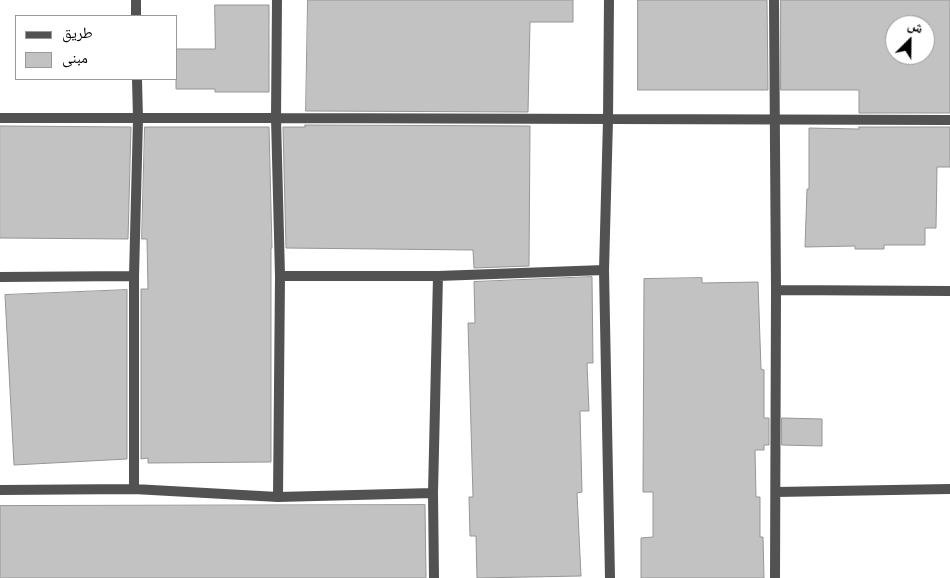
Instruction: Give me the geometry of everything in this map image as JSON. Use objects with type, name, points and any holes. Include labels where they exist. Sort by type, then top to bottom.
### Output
[{"type":"street","points":[[136,0],[136,15]]},
{"type":"street","points":[[277,0],[276,118],[280,276],[278,497]]},
{"type":"street","points":[[609,0],[604,270],[610,578]]},
{"type":"street","points":[[774,0],[775,578]]},
{"type":"street","points":[[134,489],[134,276],[138,119],[137,80]]},
{"type":"street","points":[[0,118],[950,120]]},
{"type":"street","points":[[280,276],[438,276],[604,270]]},
{"type":"street","points":[[0,277],[134,276]]},
{"type":"street","points":[[434,578],[433,493],[438,276]]},
{"type":"street","points":[[776,290],[950,291]]},
{"type":"street","points":[[0,490],[134,489],[278,497],[433,493]]},
{"type":"street","points":[[776,492],[950,489]]},
{"type":"building","points":[[308,0],[573,0],[573,22],[530,22],[528,112],[306,111]]},
{"type":"building","points":[[638,0],[767,0],[768,90],[638,90]]},
{"type":"building","points":[[781,0],[950,0],[950,113],[859,113],[859,90],[781,90]]},
{"type":"building","points":[[215,5],[269,5],[269,92],[215,92],[215,89],[176,89],[176,80],[178,80],[178,49],[215,49]]},
{"type":"building","points":[[305,125],[530,126],[529,266],[474,268],[473,250],[286,248],[283,127],[305,127]]},
{"type":"building","points":[[0,126],[131,127],[128,239],[0,238]]},
{"type":"building","points":[[145,127],[269,127],[272,248],[271,462],[148,463],[148,458],[141,459],[141,289],[148,289],[147,239],[142,239]]},
{"type":"building","points":[[859,127],[950,127],[950,167],[937,167],[936,228],[925,228],[925,245],[884,245],[884,249],[855,249],[855,246],[805,247],[807,189],[809,189],[809,128],[859,129]]},
{"type":"building","points":[[592,277],[593,363],[587,363],[589,411],[580,411],[582,492],[577,493],[581,576],[477,578],[476,536],[470,536],[469,497],[473,497],[468,323],[475,323],[474,282]]},
{"type":"building","points":[[702,278],[702,283],[758,282],[761,369],[764,370],[764,418],[769,418],[769,445],[764,445],[764,450],[755,450],[756,497],[760,497],[760,537],[763,537],[764,578],[641,578],[641,538],[653,537],[653,492],[643,492],[644,279]]},
{"type":"building","points":[[127,290],[127,459],[14,465],[5,295]]},
{"type":"building","points":[[782,418],[822,419],[822,446],[782,445]]},
{"type":"building","points":[[425,505],[426,578],[0,578],[0,506]]}]
